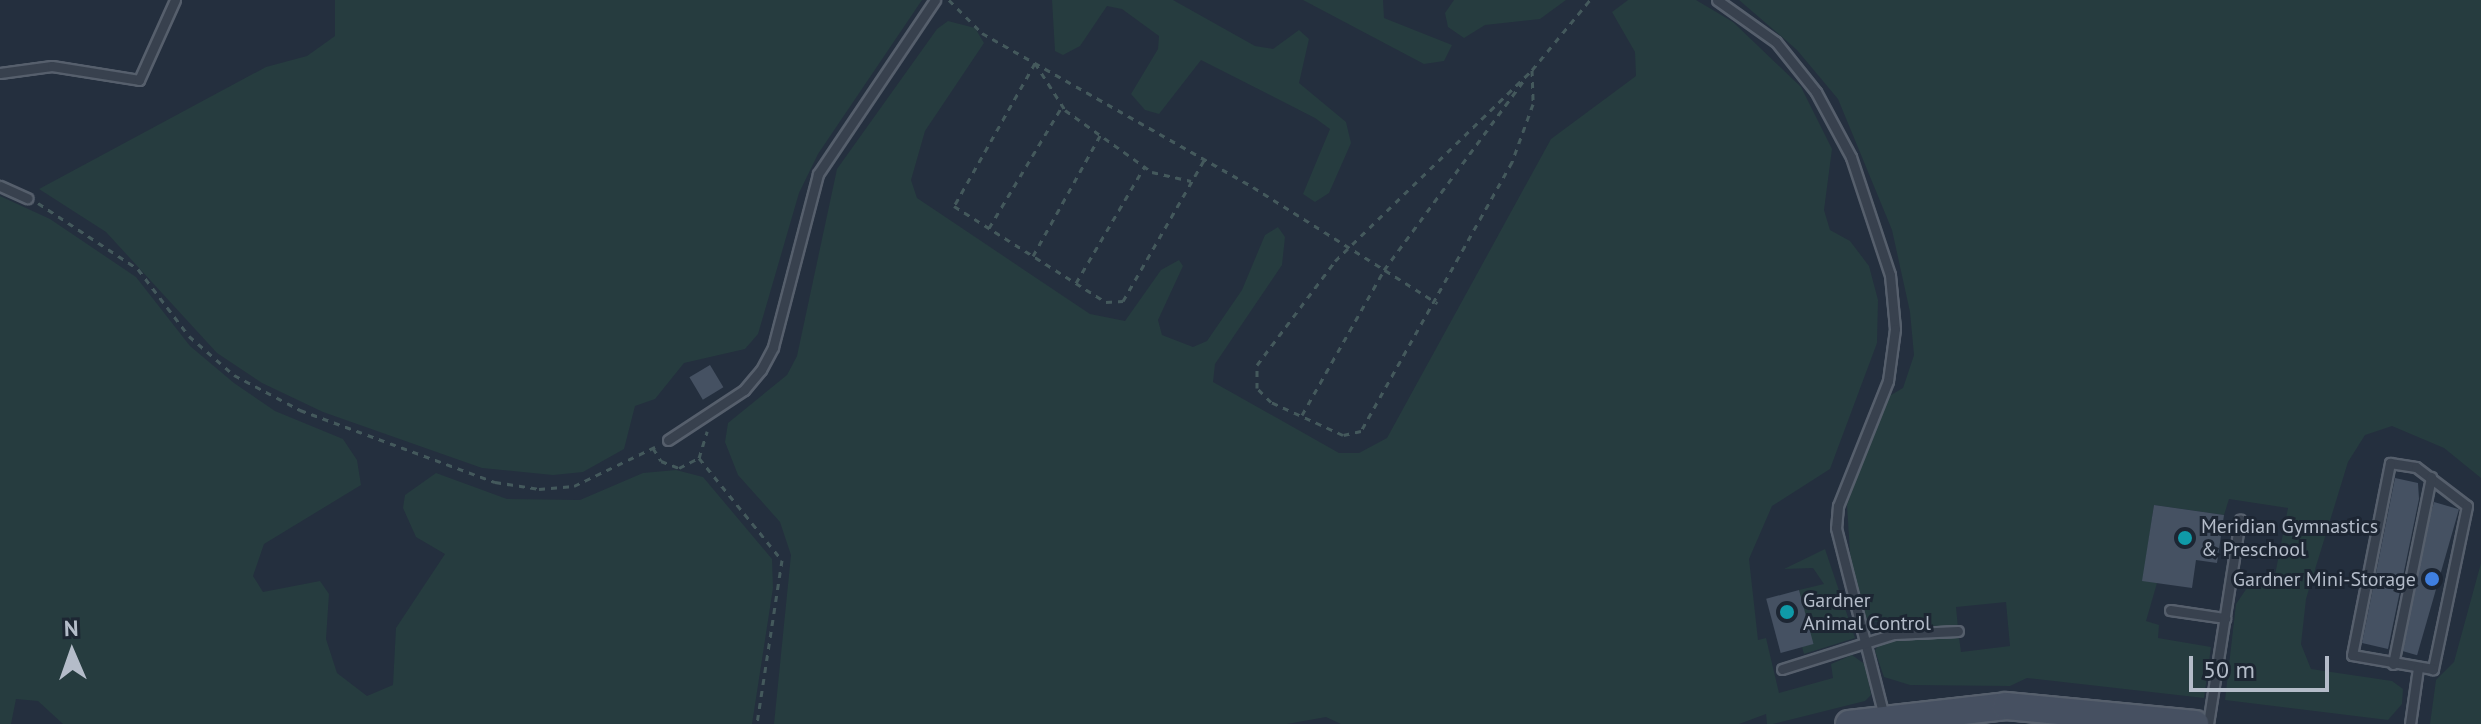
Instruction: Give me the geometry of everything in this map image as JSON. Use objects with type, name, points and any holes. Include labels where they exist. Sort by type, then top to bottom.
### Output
[{"type":"main road","points":[[1849,724],[1884,716],[2006,706],[2195,724]]},
{"type":"lane","points":[[0,73],[52,66],[139,80],[175,0]]},
{"type":"lane","points":[[668,440],[744,390],[768,359],[818,174],[935,0]]},
{"type":"lane","points":[[1717,0],[1776,42],[1816,92],[1851,157],[1890,275],[1894,351],[1836,528],[1884,716]]},
{"type":"lane","points":[[0,186],[27,198]]},
{"type":"lane","points":[[2390,463],[2412,466],[2431,477],[2463,500],[2467,511],[2439,663],[2418,668],[2351,652],[2386,469],[2390,463]]},
{"type":"lane","points":[[2393,664],[2431,477]]},
{"type":"lane","points":[[2208,724],[2240,519]]},
{"type":"lane","points":[[2170,610],[2225,618]]},
{"type":"lane","points":[[1782,669],[1909,632],[1958,631]]},
{"type":"lane","points":[[2410,724],[2418,668]]},
{"type":"path","points":[[949,0],[982,33],[1204,160],[1437,303]]},
{"type":"path","points":[[1301,416],[1384,270],[1532,70],[1590,0]]},
{"type":"path","points":[[1035,63],[1061,107],[1162,177],[1192,181]]},
{"type":"path","points":[[1035,63],[954,201],[989,228],[1112,305],[1123,301],[1204,160]]},
{"type":"path","points":[[1532,70],[1533,104],[1512,162],[1437,303],[1356,435],[1301,416],[1261,394],[1257,365],[1347,247],[1532,70]]},
{"type":"path","points":[[989,228],[1061,107]]},
{"type":"path","points":[[1033,256],[1101,134]]},
{"type":"path","points":[[1076,283],[1145,165]]},
{"type":"path","points":[[27,198],[138,269],[189,336],[234,375],[300,410],[495,482],[539,489],[574,486],[668,440]]},
{"type":"path","points":[[653,448],[671,467],[699,458],[709,440],[700,419]]},
{"type":"path","points":[[699,458],[782,560],[757,724]]},
{"type":"green space","points":[[335,0],[922,0],[818,154],[799,193],[758,334],[745,349],[684,363],[655,399],[635,406],[624,449],[583,472],[553,475],[482,468],[323,412],[262,383],[217,353],[106,232],[39,189],[266,67],[307,56],[335,36]]},
{"type":"green space","points":[[1052,0],[1173,0],[1255,46],[1273,49],[1299,30],[1309,39],[1299,83],[1346,122],[1351,143],[1329,193],[1315,202],[1303,194],[1330,129],[1315,118],[1201,60],[1159,114],[1145,110],[1131,94],[1158,49],[1159,36],[1122,9],[1107,6],[1080,46],[1063,55],[1055,51]]},
{"type":"green space","points":[[1303,0],[1383,0],[1384,18],[1452,45],[1444,61],[1424,64]]},
{"type":"green space","points":[[1454,0],[1566,0],[1540,19],[1485,25],[1464,38],[1448,27],[1445,13]]},
{"type":"green space","points":[[1628,0],[1696,0],[1733,22],[1801,87],[1832,149],[1824,210],[1830,230],[1850,241],[1869,266],[1878,300],[1877,343],[1830,469],[1772,506],[1749,559],[1758,640],[1766,638],[1779,693],[1833,678],[1831,664],[1852,655],[1866,665],[1871,695],[1865,701],[1773,724],[1767,724],[1766,714],[1739,724],[1341,724],[1326,717],[1287,724],[774,724],[791,555],[780,522],[738,475],[725,442],[728,423],[787,375],[797,356],[837,169],[937,29],[948,21],[975,28],[984,43],[925,131],[911,180],[917,198],[1090,314],[1125,321],[1161,270],[1179,260],[1183,266],[1158,320],[1162,335],[1193,347],[1207,341],[1242,290],[1265,235],[1278,227],[1285,237],[1282,265],[1215,364],[1213,382],[1339,453],[1359,453],[1387,438],[1551,139],[1636,76],[1635,52],[1612,12]]},
{"type":"green space","points":[[1739,0],[2481,0],[2481,478],[2444,448],[2392,426],[2365,435],[2348,462],[2306,599],[2301,644],[2311,669],[2392,681],[2403,689],[2402,704],[2388,720],[2225,700],[2236,604],[2249,585],[2265,585],[2275,575],[2288,508],[2229,499],[2224,515],[2154,505],[2143,580],[2157,583],[2146,621],[2159,625],[2158,638],[2211,647],[2204,698],[2027,678],[2010,686],[1910,685],[1884,677],[1875,651],[1880,642],[1959,637],[1961,652],[2010,646],[2006,602],[1956,607],[1958,628],[1867,621],[1851,569],[1847,505],[1884,399],[1903,388],[1914,355],[1910,312],[1892,230],[1838,99],[1797,50]]},
{"type":"green space","points":[[0,196],[50,219],[136,277],[190,346],[234,383],[275,411],[343,439],[357,460],[361,485],[264,544],[253,576],[263,592],[320,581],[329,594],[326,639],[337,673],[367,696],[393,685],[396,628],[445,554],[416,537],[403,508],[405,495],[436,473],[507,499],[580,500],[643,473],[676,470],[703,477],[772,559],[773,588],[752,724],[63,724],[38,701],[16,699],[11,724],[0,724]]},
{"type":"green space","points":[[1825,549],[1855,638],[1804,654],[1802,647],[1812,644],[1799,590],[1824,584],[1813,568],[1784,569]]},
{"type":"green space","points":[[2481,563],[2481,724],[2430,724],[2436,680],[2454,662]]},
{"type":"building","points":[[710,365],[723,387],[703,400],[689,377]]},
{"type":"building","points":[[2395,478],[2418,483],[2419,499],[2388,649],[2362,643]]},
{"type":"building","name":"Gardner Mini-Storage","points":[[2434,502],[2459,509],[2417,655],[2392,648]]},
{"type":"building","name":"Meridian Gymnastics & Preschool","points":[[2154,505],[2224,515],[2217,563],[2196,560],[2192,588],[2142,581]]},
{"type":"building","name":"Gardner Animal Control","points":[[1799,590],[1813,644],[1781,653],[1766,599]]},
{"type":"place","name":"Meridian Gymnastics & Preschool","points":[[2185,538]]},
{"type":"place","name":"Gardner Mini-Storage","points":[[2432,579]]},
{"type":"place","name":"Gardner Animal Control","points":[[1787,612]]}]
